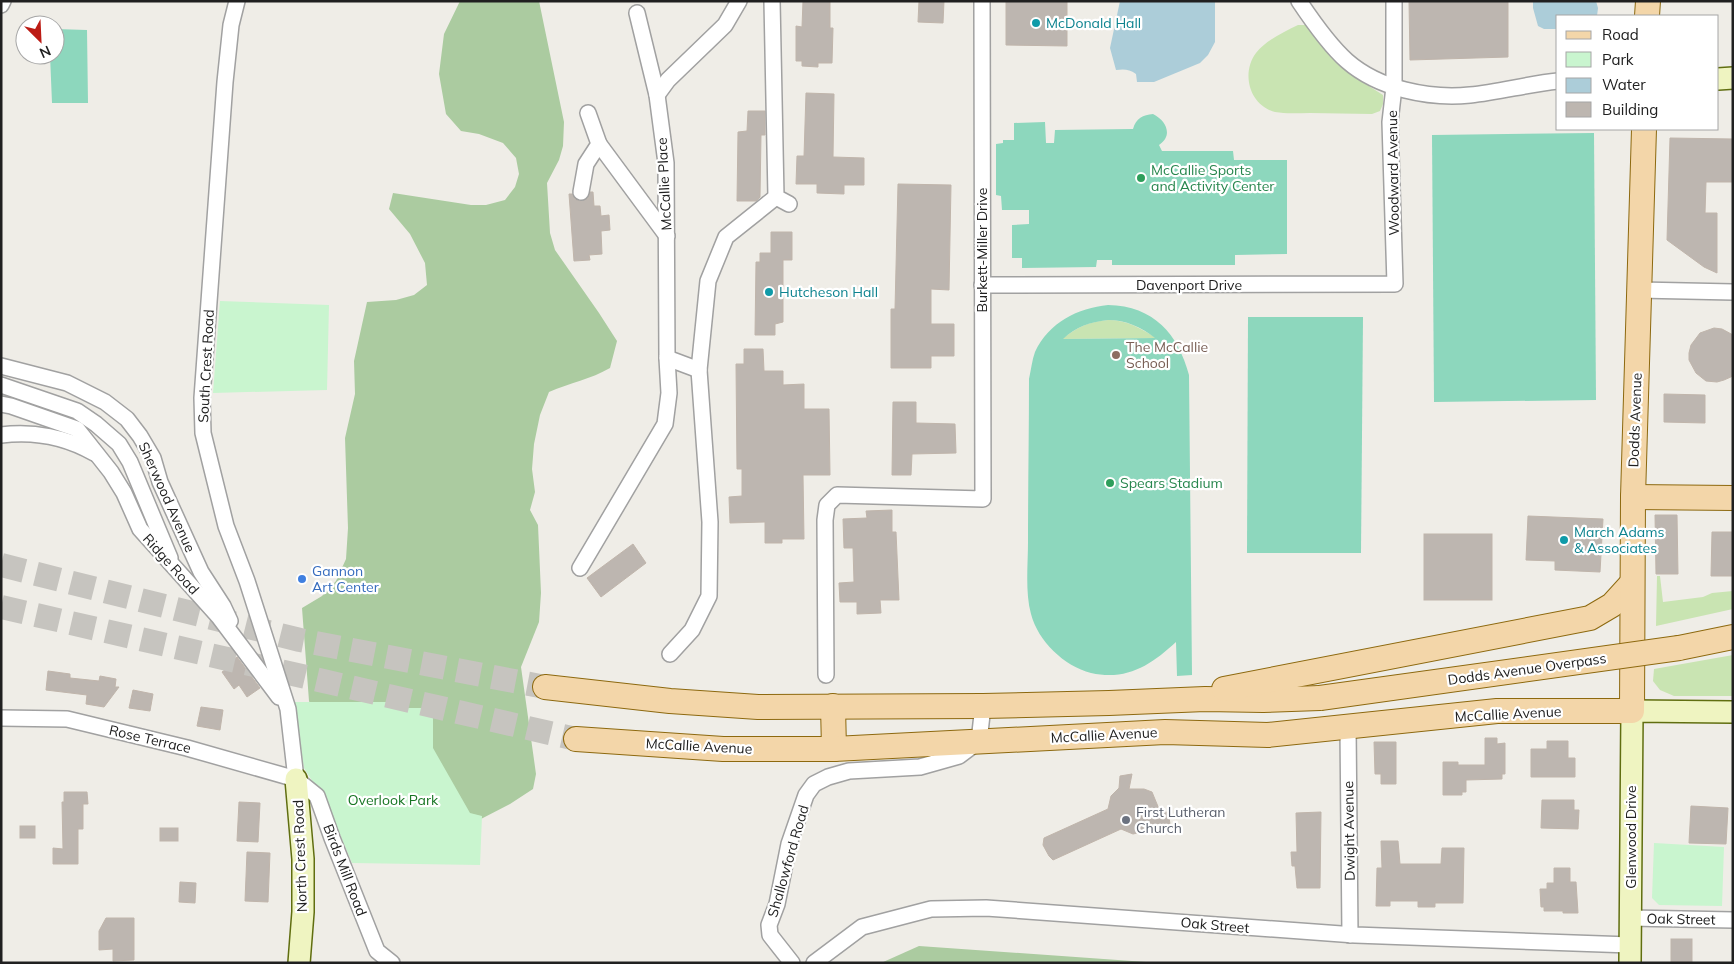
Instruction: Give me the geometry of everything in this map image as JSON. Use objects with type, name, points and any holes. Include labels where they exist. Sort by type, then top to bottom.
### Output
[{"type":"main road","points":[[1647,15],[1648,1]]},
{"type":"main road","name":"Dodds Avenue","points":[[1632,711],[1633,497],[1644,130]]},
{"type":"main road","points":[[1633,497],[1733,498]]},
{"type":"main road","points":[[546,687],[670,701],[758,707],[982,706],[1109,703],[1212,691],[1590,618],[1620,599],[1632,583]]},
{"type":"main road","name":"Dodds Avenue Overpass","points":[[1165,732],[1209,725],[1282,703],[1679,648],[1733,637]]},
{"type":"main road","name":"Dodds Avenue Overpass","points":[[1109,703],[1205,699],[1263,700],[1320,698]]},
{"type":"main road","points":[[833,706],[834,749]]},
{"type":"main road","name":"McCallie Avenue","points":[[576,739],[723,749],[834,749],[1165,732],[1268,735],[1497,711],[1632,711]]},
{"type":"street","points":[[1,5],[3,1]]},
{"type":"street","name":"South Crest Road","points":[[237,1],[231,25],[225,82],[202,398],[203,434],[226,526],[247,581],[288,709],[296,779]]},
{"type":"street","points":[[657,95],[668,80],[725,25],[739,1]]},
{"type":"street","points":[[670,654],[692,630],[709,596],[710,522],[699,370],[708,281],[726,237],[782,201],[772,1]]},
{"type":"street","name":"Burkett-Miller Drive","points":[[826,675],[825,520],[827,506],[837,495],[983,499],[982,1]]},
{"type":"street","points":[[1299,1],[1348,62],[1394,87],[1416,93],[1469,95],[1556,81]]},
{"type":"street","name":"Woodward Avenue","points":[[1394,1],[1394,87],[1390,122],[1395,284]]},
{"type":"street","name":"McCallie Place","points":[[580,568],[665,424],[669,393],[667,358],[666,163],[657,95],[637,13]]},
{"type":"street","points":[[1719,78],[1733,78]]},
{"type":"street","points":[[588,113],[599,144],[667,236]]},
{"type":"street","points":[[581,192],[586,164],[599,144]]},
{"type":"street","name":"Davenport Drive","points":[[982,285],[1395,284]]},
{"type":"street","points":[[1639,290],[1733,292]]},
{"type":"street","points":[[667,358],[699,370]]},
{"type":"street","name":"Sherwood Avenue","points":[[1,366],[67,383],[105,402],[126,419],[140,436],[153,458],[160,482],[201,572],[223,606],[241,646]]},
{"type":"street","name":"Sherwood Avenue","points":[[1,385],[77,412],[96,424],[119,444],[134,470],[174,566]]},
{"type":"street","name":"Ridge Road","points":[[1,404],[77,429],[111,472],[124,493],[140,529],[219,617],[288,709]]},
{"type":"street","points":[[1,435],[15,433],[37,434],[61,439],[81,446],[99,457]]},
{"type":"street","points":[[979,741],[982,706]]},
{"type":"street","points":[[1632,711],[1733,712]]},
{"type":"street","name":"Glenwood Drive","points":[[1630,954],[1632,711]]},
{"type":"street","name":"Rose Terrace","points":[[1,718],[67,720],[187,748],[296,779]]},
{"type":"street","name":"Dwight Avenue","points":[[1348,726],[1350,935]]},
{"type":"street","name":"Shallowford Road","points":[[792,963],[770,934],[769,925],[777,904],[790,844],[806,794],[814,784],[828,777],[849,771],[920,767],[959,756],[979,741]]},
{"type":"street","name":"North Crest Road","points":[[296,779],[303,859],[303,912],[299,963]]},
{"type":"street","name":"Birds Mill Road","points":[[296,779],[317,796],[377,951],[392,963]]},
{"type":"street","name":"Oak Street","points":[[814,963],[862,927],[931,909],[986,908],[1630,954]]},
{"type":"street","name":"Oak Street","points":[[1630,918],[1733,920]]},
{"type":"green space","points":[[460,1],[539,1],[564,122],[563,146],[559,160],[547,183],[550,233],[555,250],[617,341],[610,368],[549,392],[540,415],[534,444],[532,469],[535,492],[530,510],[538,525],[541,593],[539,622],[521,667],[536,774],[533,789],[510,804],[479,820],[323,740],[309,701],[302,608],[322,596],[336,581],[346,559],[348,528],[345,438],[355,394],[354,361],[367,302],[396,300],[414,295],[427,285],[425,263],[410,234],[389,209],[393,193],[471,205],[486,205],[505,200],[515,187],[519,174],[516,158],[503,143],[479,134],[461,131],[446,114],[439,74],[444,34]]},
{"type":"green space","points":[[1298,25],[1307,25],[1322,45],[1350,74],[1383,95],[1383,104],[1380,111],[1372,114],[1283,113],[1275,112],[1259,103],[1250,87],[1249,70],[1251,61],[1265,44]]},
{"type":"green space","points":[[65,29],[87,30],[88,103],[52,103],[50,65],[65,65]]},
{"type":"green space","name":"McCallie Sports and Activity Center","points":[[1153,114],[1165,125],[1167,133],[1159,145],[1162,151],[1233,151],[1234,160],[1287,160],[1287,254],[1235,255],[1235,265],[1112,265],[1112,260],[1097,260],[1096,267],[1022,268],[1022,258],[1012,258],[1012,225],[1029,224],[1029,210],[1002,210],[1001,196],[996,195],[996,144],[1003,143],[1003,140],[1014,140],[1014,123],[1045,122],[1046,143],[1054,143],[1055,130],[1133,129],[1140,118]]},
{"type":"green space","points":[[1594,133],[1596,400],[1434,402],[1432,135]]},
{"type":"green space","points":[[220,301],[329,305],[327,390],[213,393]]},
{"type":"green space","points":[[1108,305],[1139,311],[1162,325],[1178,347],[1189,375],[1192,675],[1177,676],[1176,642],[1148,664],[1127,673],[1104,675],[1081,670],[1071,665],[1046,643],[1034,624],[1031,614],[1027,578],[1029,379],[1032,362],[1041,341],[1056,325],[1075,313]],"holes":[[[1108,320],[1121,321],[1133,325],[1155,338],[1063,339],[1078,328]]]},
{"type":"green space","points":[[1248,317],[1363,317],[1361,553],[1247,553]]},
{"type":"green space","points":[[1108,320],[1127,323],[1156,338],[1062,339],[1083,326]]},
{"type":"green space","points":[[1657,576],[1660,576],[1663,602],[1733,591],[1733,609],[1656,626]]},
{"type":"green space","points":[[1733,655],[1733,696],[1674,696],[1660,690],[1653,681],[1654,669]]},
{"type":"green space","name":"Overlook Park","points":[[294,702],[406,702],[406,708],[433,708],[433,748],[470,813],[482,816],[480,865],[352,863],[328,806],[304,768]]},
{"type":"green space","points":[[1654,843],[1724,847],[1722,906],[1659,905],[1652,898]]},
{"type":"green space","points":[[919,946],[1160,963],[881,963]]},
{"type":"water","points":[[1120,1],[1215,1],[1215,42],[1208,55],[1200,63],[1154,82],[1137,82],[1136,74],[1133,72],[1116,70],[1110,48]]},
{"type":"water","points":[[1533,1],[1596,1],[1598,8],[1597,15],[1556,15],[1556,29],[1544,29],[1538,26]]},
{"type":"building","points":[[803,1],[830,1],[830,28],[833,28],[832,63],[818,63],[818,67],[802,66],[802,61],[796,61],[796,26],[802,27]]},
{"type":"building","points":[[919,1],[944,1],[943,23],[918,22]]},
{"type":"building","name":"McDonald Hall","points":[[1006,1],[1067,1],[1067,46],[1006,45]]},
{"type":"building","points":[[1409,1],[1508,1],[1508,57],[1410,60]]},
{"type":"building","points":[[806,93],[834,94],[833,157],[864,158],[864,185],[844,185],[844,194],[817,193],[817,184],[796,184],[797,156],[804,156]]},
{"type":"building","points":[[748,111],[765,111],[765,135],[761,135],[760,197],[756,201],[737,201],[738,132],[747,131]]},
{"type":"building","points":[[1670,138],[1733,139],[1733,182],[1706,182],[1705,213],[1717,213],[1717,273],[1704,267],[1667,240]]},
{"type":"building","points":[[898,184],[951,185],[949,290],[931,289],[931,324],[954,324],[954,356],[931,356],[931,368],[891,368],[891,309],[895,309]]},
{"type":"building","points":[[590,192],[593,192],[594,206],[600,206],[601,216],[609,215],[610,230],[601,231],[602,254],[589,255],[590,260],[574,261],[569,194],[572,194],[575,199],[580,201],[588,198]]},
{"type":"building","name":"Hutcheson Hall","points":[[771,232],[792,232],[792,260],[783,260],[783,322],[775,324],[775,335],[755,335],[756,262],[760,262],[760,253],[771,253]]},
{"type":"building","points":[[1714,328],[1722,329],[1733,335],[1733,376],[1717,382],[1706,381],[1696,373],[1689,360],[1691,345],[1700,333]]},
{"type":"building","points":[[744,349],[763,349],[764,371],[783,371],[783,385],[804,384],[804,409],[829,409],[830,475],[803,475],[804,539],[782,539],[782,543],[765,543],[765,522],[730,523],[729,497],[742,496],[742,469],[737,469],[736,364],[744,364]]},
{"type":"building","points":[[1664,394],[1705,395],[1705,423],[1664,422]]},
{"type":"building","points":[[893,402],[916,402],[916,423],[955,424],[956,453],[912,454],[911,475],[892,475]]},
{"type":"building","points":[[892,510],[892,532],[896,532],[899,600],[880,600],[881,613],[857,614],[857,602],[840,602],[839,583],[854,582],[853,548],[844,548],[843,519],[867,518],[866,511]]},
{"type":"building","points":[[1655,515],[1677,515],[1678,574],[1656,574]]},
{"type":"building","name":"March Adams & Associates","points":[[1528,516],[1603,519],[1600,572],[1555,570],[1555,561],[1526,560]]},
{"type":"building","points":[[1712,532],[1733,532],[1733,576],[1711,576]]},
{"type":"building","points":[[1424,534],[1492,534],[1492,600],[1424,600]]},
{"type":"building","points":[[633,544],[646,563],[601,597],[587,578]]},
{"type":"building","points":[[237,657],[260,688],[247,697],[239,685],[234,689],[222,672],[229,667],[227,664]]},
{"type":"building","points":[[48,671],[70,674],[70,678],[99,681],[100,676],[116,679],[115,687],[119,687],[104,707],[86,704],[87,695],[46,690]]},
{"type":"building","points":[[133,690],[153,694],[150,711],[129,708]]},
{"type":"building","points":[[201,707],[223,710],[220,730],[197,726]]},
{"type":"building","points":[[1485,738],[1497,738],[1497,744],[1505,743],[1505,774],[1502,774],[1502,779],[1466,780],[1466,792],[1462,792],[1462,795],[1443,795],[1443,762],[1458,762],[1458,765],[1485,765]]},
{"type":"building","points":[[1547,741],[1568,741],[1568,758],[1575,758],[1575,777],[1531,777],[1531,749],[1547,749]]},
{"type":"building","points":[[1374,742],[1396,742],[1396,784],[1381,784],[1381,774],[1375,774]]},
{"type":"building","name":"First Lutheran Church","points":[[1132,774],[1129,789],[1144,789],[1152,792],[1159,809],[1165,810],[1169,817],[1170,824],[1167,829],[1155,834],[1150,830],[1133,834],[1121,829],[1053,860],[1043,845],[1044,838],[1108,809],[1111,796],[1119,788],[1120,776]]},
{"type":"building","points":[[64,792],[87,792],[88,804],[83,804],[83,829],[78,829],[78,864],[53,864],[53,848],[63,849],[62,802],[64,802]]},
{"type":"building","points":[[1542,800],[1574,800],[1574,810],[1579,810],[1578,829],[1541,828]]},
{"type":"building","points":[[239,802],[260,803],[258,842],[237,841]]},
{"type":"building","points":[[1691,806],[1728,808],[1726,844],[1689,843]]},
{"type":"building","points":[[1321,812],[1320,888],[1297,888],[1295,866],[1292,866],[1291,852],[1297,852],[1296,813]]},
{"type":"building","points":[[20,826],[35,826],[35,838],[20,838]]},
{"type":"building","points":[[160,828],[178,828],[178,841],[160,841]]},
{"type":"building","points":[[1381,841],[1398,841],[1400,864],[1441,864],[1442,848],[1464,848],[1463,903],[1435,903],[1435,907],[1418,907],[1418,901],[1390,901],[1390,906],[1376,906],[1377,868],[1382,868]]},
{"type":"building","points":[[247,852],[270,853],[268,902],[245,901]]},
{"type":"building","points":[[1554,868],[1570,868],[1570,882],[1576,882],[1578,913],[1544,911],[1544,907],[1541,907],[1540,889],[1547,889],[1547,883],[1554,883]]},
{"type":"building","points":[[180,882],[196,883],[195,903],[179,902]]},
{"type":"building","points":[[106,918],[134,918],[134,960],[113,961],[113,949],[99,950],[99,931]]},
{"type":"building","points":[[1671,939],[1692,939],[1692,962],[1671,962]]},
{"type":"tunnel","points":[[1,565],[300,640],[545,687]]},
{"type":"tunnel","points":[[1,607],[576,739]]},
{"type":"place","name":"McDonald Hall","points":[[1036,23]]},
{"type":"place","name":"McCallie Sports and Activity Center","points":[[1141,178]]},
{"type":"place","name":"Hutcheson Hall","points":[[769,292]]},
{"type":"place","name":"The McCallie School","points":[[1116,355]]},
{"type":"place","name":"Spears Stadium","points":[[1110,483]]},
{"type":"place","name":"March Adams & Associates","points":[[1564,540]]},
{"type":"place","name":"Gannon Art Center","points":[[302,579]]},
{"type":"place","name":"First Lutheran Church","points":[[1126,820]]}]
